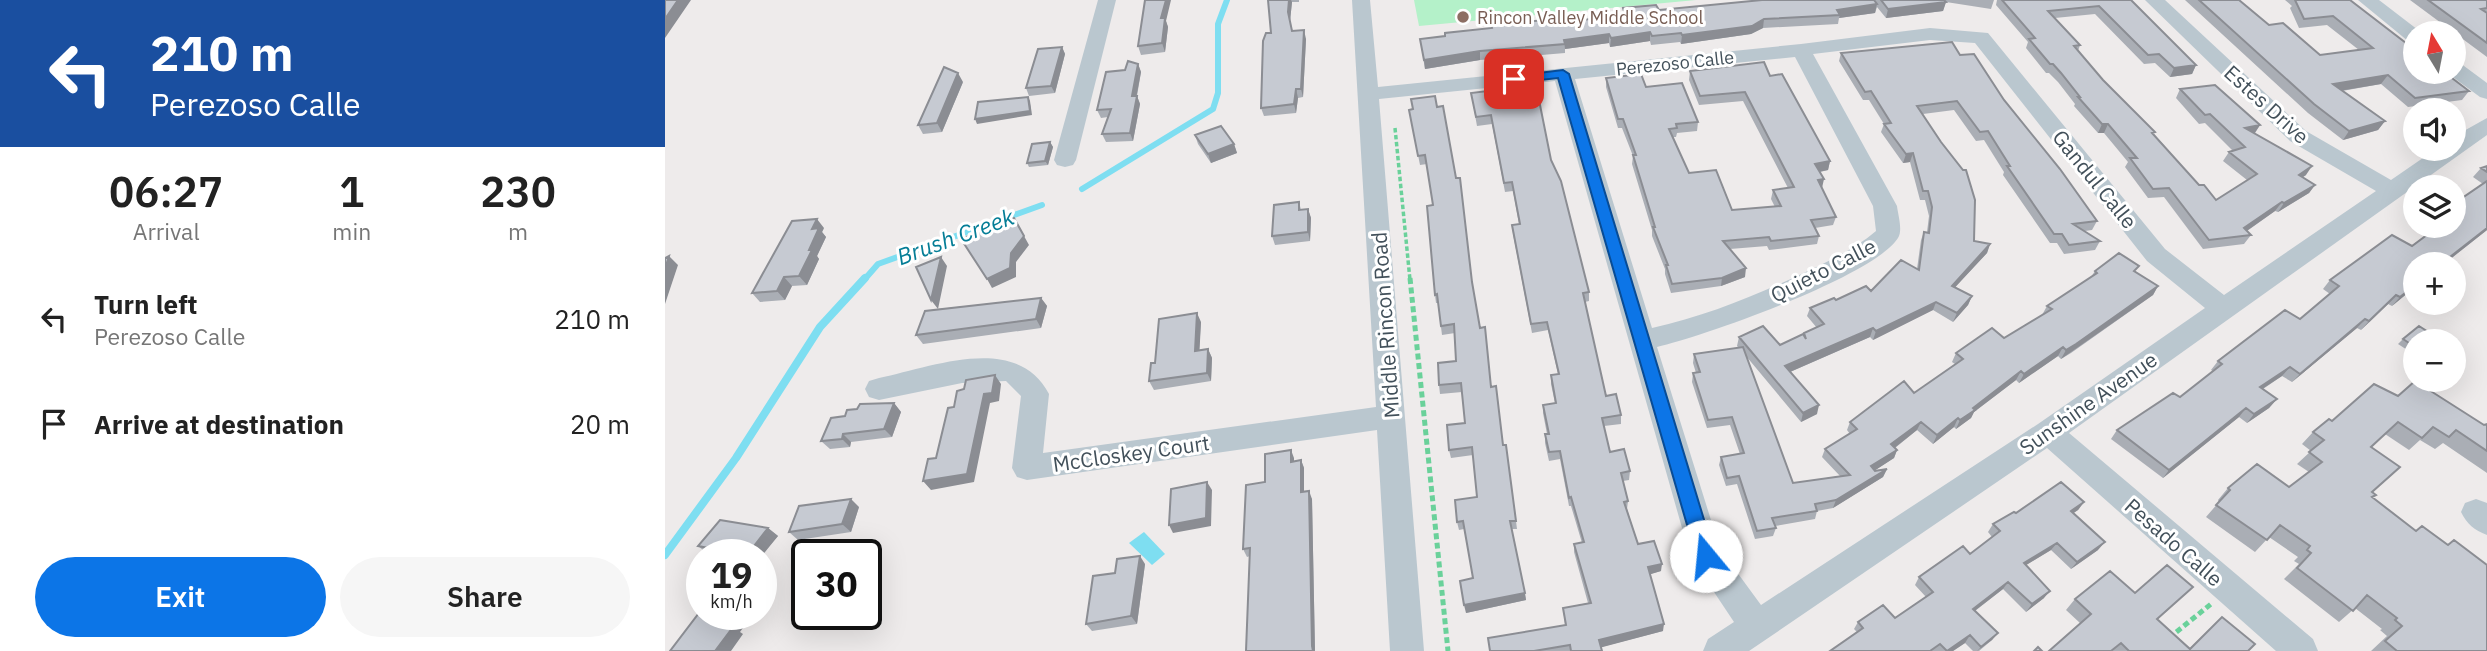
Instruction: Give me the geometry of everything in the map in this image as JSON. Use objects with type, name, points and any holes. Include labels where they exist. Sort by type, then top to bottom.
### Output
[{"type":"street","points":[[1065,160],[1107,0]]},
{"type":"street","name":"Middle Rincon Road","points":[[1361,0],[1407,651]]},
{"type":"street","name":"Estes Drive","points":[[2154,0],[2298,136],[2392,190]]},
{"type":"street","points":[[2367,0],[2403,28]]},
{"type":"street","name":"Perezoso Calle","points":[[1368,94],[1801,50],[1930,34],[1981,37]]},
{"type":"street","name":"Gandul Calle","points":[[1981,37],[2156,255],[2223,307]]},
{"type":"street","name":"Quieto Calle","points":[[1641,341],[1683,332],[1788,292],[1871,251],[1888,234],[1885,206],[1801,50]]},
{"type":"street","points":[[1563,74],[1706,556],[1756,626]]},
{"type":"street","points":[[2466,77],[2487,93]]},
{"type":"street","name":"Sunshine Avenue","points":[[2466,139],[2487,125]]},
{"type":"street","name":"Sunshine Avenue","points":[[1720,651],[2048,432],[2433,161]]},
{"type":"street","name":"McCloskey Court","points":[[879,389],[983,370],[1009,370],[1025,380],[1035,394],[1027,468],[1392,416]]},
{"type":"street","name":"Pesado Calle","points":[[2048,432],[2301,651]]},
{"type":"path","points":[[1394,123],[1448,651]]},
{"type":"path","points":[[2161,643],[2211,604]]},
{"type":"green space","name":"Rincon Valley Middle School","points":[[1414,0],[1696,0],[1419,26]]},
{"type":"water","points":[[1144,532],[1165,554],[1152,565],[1129,543]]},
{"type":"building","points":[[665,0],[678,0],[665,19]]},
{"type":"building","points":[[1145,0],[1166,0],[1161,18],[1165,18],[1162,43],[1138,46]]},
{"type":"building","points":[[1268,0],[1289,0],[1288,12],[1292,31],[1304,30],[1301,89],[1296,89],[1294,104],[1261,108],[1263,41],[1266,33],[1271,33]]},
{"type":"building","points":[[1762,0],[1874,0],[1877,4],[1837,10],[1840,15],[1764,19],[1752,26],[1682,35],[1652,36],[1650,32],[1611,38],[1609,34],[1564,40],[1565,44],[1480,51],[1424,60],[1420,39],[1445,36],[1445,33],[1492,28],[1491,24],[1547,20],[1548,24],[1625,15],[1623,8],[1656,5],[1659,10]]},
{"type":"building","points":[[1881,0],[1944,0],[1946,2],[1888,9]]},
{"type":"building","points":[[2002,0],[2131,0],[2196,65],[2174,68],[2159,54],[2148,55],[2099,6],[2048,11],[2080,45],[2074,46],[2103,80],[2155,132],[2152,133],[2216,200],[2257,174],[2229,152],[2245,147],[2210,114],[2205,115],[2180,89],[2215,85],[2260,125],[2245,128],[2312,166],[2299,175],[2315,185],[2282,202],[2244,228],[2251,235],[2209,240],[2169,188],[2153,189],[2130,158],[2137,158],[2108,124],[2102,124],[2078,97],[2061,73],[2029,39],[2035,38]]},
{"type":"building","points":[[2199,0],[2239,0],[2269,25],[2283,23],[2320,55],[2373,48],[2333,16],[2304,19],[2295,0],[2350,0],[2403,41],[2403,84],[2460,84],[2469,91],[2415,98],[2388,75],[2333,84],[2385,121],[2349,131],[2314,104]]},
{"type":"building","points":[[2428,0],[2487,0],[2487,8],[2481,9],[2487,13],[2487,43],[2466,28],[2466,21],[2457,21]]},
{"type":"building","points":[[1952,42],[1960,55],[1974,54],[2004,100],[2060,169],[2097,221],[2073,224],[2100,241],[2069,245],[2062,234],[2054,234],[2007,166],[2010,166],[1988,131],[1980,132],[1957,101],[1917,106],[1941,142],[1963,170],[1966,170],[1975,200],[1974,241],[1990,244],[1952,286],[1972,296],[1957,313],[1936,302],[1876,331],[1873,328],[1785,366],[1819,405],[1803,413],[1739,337],[1763,326],[1780,345],[1803,334],[1806,339],[1804,333],[1824,324],[1810,308],[1866,286],[1871,291],[1901,260],[1919,270],[1924,232],[1929,233],[1932,207],[1928,191],[1923,191],[1913,153],[1906,154],[1884,124],[1891,123],[1871,91],[1865,92],[1841,53]]},
{"type":"building","points":[[1062,47],[1051,86],[1026,88],[1038,49]]},
{"type":"building","points":[[1128,61],[1138,64],[1132,96],[1137,96],[1130,133],[1102,134],[1111,109],[1097,110],[1106,72],[1125,70]]},
{"type":"building","points":[[1764,62],[1770,76],[1782,74],[1830,161],[1815,164],[1824,179],[1818,180],[1836,217],[1811,220],[1819,236],[1771,241],[1769,237],[1723,241],[1746,268],[1722,278],[1672,284],[1633,155],[1636,155],[1623,119],[1618,119],[1606,78],[1641,74],[1646,87],[1682,83],[1698,122],[1676,124],[1677,128],[1669,129],[1689,173],[1716,170],[1732,210],[1781,206],[1773,190],[1794,187],[1745,92],[1700,96],[1690,71]]},
{"type":"building","points":[[944,67],[958,73],[937,123],[918,125]]},
{"type":"building","points":[[1536,85],[1551,160],[1561,181],[1589,292],[1583,293],[1606,396],[1616,394],[1621,415],[1602,418],[1610,452],[1624,449],[1630,471],[1621,473],[1628,501],[1624,502],[1638,544],[1654,541],[1662,564],[1648,567],[1664,624],[1599,640],[1602,651],[1571,651],[1570,645],[1534,651],[1490,651],[1488,638],[1566,625],[1563,608],[1591,603],[1574,544],[1584,542],[1571,497],[1569,498],[1560,451],[1549,452],[1545,434],[1549,434],[1543,405],[1556,403],[1551,375],[1559,374],[1547,322],[1531,324],[1512,225],[1520,224],[1512,182],[1504,183],[1491,115],[1476,117],[1471,93]]},
{"type":"building","points":[[1435,96],[1437,107],[1443,106],[1456,178],[1460,178],[1472,282],[1480,328],[1485,327],[1491,387],[1496,386],[1516,521],[1510,521],[1525,593],[1464,605],[1460,581],[1473,578],[1463,521],[1457,522],[1455,500],[1477,497],[1472,447],[1449,450],[1447,425],[1465,423],[1461,383],[1439,385],[1438,363],[1456,361],[1454,324],[1441,326],[1437,294],[1435,295],[1427,206],[1433,205],[1425,155],[1418,156],[1409,110],[1413,109],[1411,99]]},
{"type":"building","points":[[1028,97],[1030,111],[975,119],[978,102]]},
{"type":"building","points":[[1221,126],[1234,144],[1208,154],[1195,135]]},
{"type":"building","points":[[1050,142],[1045,161],[1027,163],[1032,144]]},
{"type":"building","points":[[2487,181],[2487,228],[2456,252],[2403,252],[2403,295],[2400,297],[2396,295],[2369,321],[2365,319],[2300,374],[2290,367],[2260,387],[2277,399],[2254,414],[2246,408],[2169,470],[2117,430],[2173,393],[2180,397],[2222,364],[2218,361],[2285,310],[2300,319],[2339,286],[2330,280],[2392,235],[2412,246],[2423,238],[2466,238],[2466,195]]},
{"type":"building","points":[[1299,202],[1299,210],[1308,209],[1308,232],[1272,236],[1274,205]]},
{"type":"building","points":[[1014,218],[1024,236],[1011,253],[1010,268],[987,279],[961,239]]},
{"type":"building","points":[[817,219],[812,229],[819,228],[799,276],[784,277],[777,291],[752,293],[792,221]]},
{"type":"building","points":[[2119,253],[2139,266],[2134,271],[2158,286],[2076,344],[2066,350],[2063,347],[2024,374],[2021,371],[1973,408],[1975,410],[1960,420],[1958,418],[1937,435],[1921,422],[1891,444],[1897,450],[1871,466],[1875,471],[1887,469],[1836,500],[1815,504],[1817,511],[1772,518],[1776,528],[1757,531],[1739,476],[1727,478],[1721,457],[1744,453],[1732,417],[1708,420],[1693,373],[1700,372],[1694,354],[1743,347],[1793,483],[1850,475],[1825,449],[1857,429],[1850,422],[1904,381],[1914,393],[1963,359],[1956,353],[1992,328],[2004,338],[2052,309],[2047,306],[2097,273],[2095,271]]},
{"type":"building","points":[[941,257],[931,300],[916,267]]},
{"type":"building","points":[[1041,298],[1036,319],[916,335],[925,311]]},
{"type":"building","points":[[1197,313],[1195,351],[1208,349],[1207,373],[1149,381],[1151,363],[1155,363],[1159,319]]},
{"type":"building","points":[[995,375],[992,393],[984,394],[967,474],[923,481],[928,459],[936,458],[948,408],[954,407],[957,391],[964,389],[966,380]]},
{"type":"building","points":[[2374,384],[2398,396],[2403,392],[2432,392],[2484,425],[2487,424],[2487,451],[2456,430],[2449,437],[2433,427],[2422,438],[2398,422],[2371,447],[2400,467],[2372,492],[2376,495],[2372,497],[2416,531],[2422,526],[2448,545],[2454,540],[2487,565],[2487,651],[2397,651],[2385,641],[2402,626],[2395,620],[2397,618],[2367,595],[2353,611],[2297,568],[2311,553],[2307,550],[2310,546],[2280,525],[2267,540],[2216,505],[2230,490],[2228,488],[2257,464],[2289,487],[2322,462],[2309,452],[2324,440],[2313,432],[2329,419],[2332,421]]},
{"type":"building","points":[[894,403],[884,429],[843,434],[842,439],[821,441],[831,418],[845,416],[847,410],[857,409],[860,404]]},
{"type":"building","points":[[1291,450],[1291,462],[1301,460],[1301,492],[1309,491],[1313,651],[1246,651],[1250,548],[1243,549],[1246,485],[1265,482],[1265,454]]},
{"type":"building","points":[[1207,482],[1206,518],[1169,525],[1171,489]]},
{"type":"building","points":[[2061,482],[2084,502],[2071,511],[2105,542],[2077,562],[2057,543],[2024,563],[2050,591],[2032,604],[2008,582],[1973,609],[1998,633],[1981,647],[1970,635],[1947,651],[1940,644],[1930,651],[1830,651],[1863,628],[1858,622],[1883,605],[1895,618],[1933,592],[1919,577],[1963,546],[1970,554],[2000,531],[1993,524],[2016,513]]},
{"type":"building","points":[[851,499],[842,524],[789,532],[799,506]]},
{"type":"building","points":[[720,520],[768,528],[759,539],[704,539]]},
{"type":"building","points":[[1140,556],[1131,616],[1086,624],[1093,576],[1115,573],[1117,559]]},
{"type":"building","points":[[2167,565],[2193,587],[2157,619],[2190,649],[2222,617],[2255,644],[2248,651],[2129,651],[2121,643],[2111,651],[2049,651],[2091,614],[2075,599],[2110,571],[2135,593]]},
{"type":"building","points":[[686,630],[731,630],[715,651],[670,651]]},
{"type":"waterway","name":"Brush Creek","points":[[1082,189],[1213,109],[1218,93],[1218,24],[1227,0]]},
{"type":"waterway","name":"Brush Creek","points":[[864,280],[878,264],[1042,205]]},
{"type":"waterway","name":"Brush Creek","points":[[665,555],[736,458],[820,327],[865,278]]},
{"type":"place","name":"Rincon Valley Middle School","points":[[1463,17]]},
{"type":"route","points":[[1514,79],[1563,74],[1706,556]]}]
